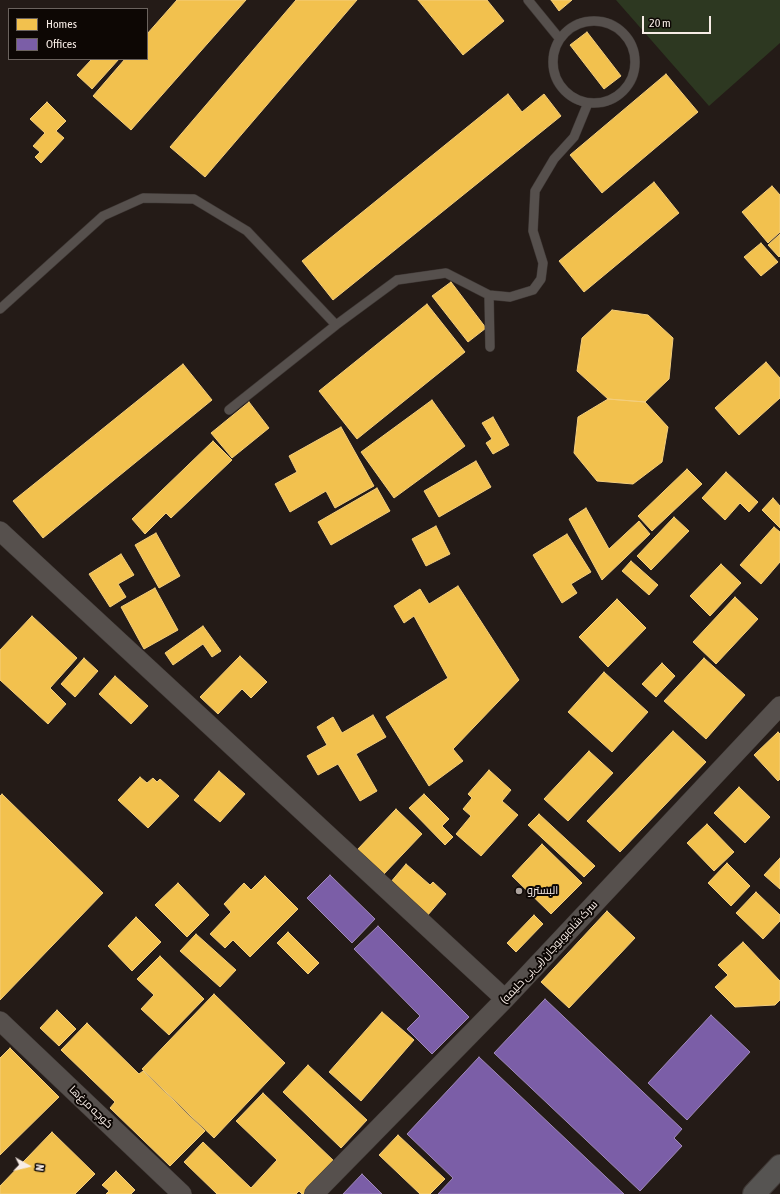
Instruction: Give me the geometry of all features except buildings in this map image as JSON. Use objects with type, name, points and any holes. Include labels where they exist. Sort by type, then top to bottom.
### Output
[{"type":"main road","points":[[754,1194],[780,1166]]},
{"type":"street","points":[[0,531],[505,999]]},
{"type":"street","name":"سرک شاه‌بوبوجان (بی‌بی حلیمه)","points":[[314,1194],[505,999],[780,706]]},
{"type":"street","name":"کوچه مرغ‌ها","points":[[0,1020],[182,1194]]},
{"type":"lane","points":[[528,0],[559,38]]},
{"type":"lane","points":[[604,20],[626,33],[636,56],[631,82],[613,100],[588,104],[568,96],[555,79],[552,58],[559,38],[578,22],[604,20]]},
{"type":"lane","points":[[229,410],[336,325],[397,280],[446,272],[489,295],[510,297],[533,290],[541,279],[543,263],[533,231],[534,191],[554,159],[574,137],[588,104]]},
{"type":"lane","points":[[0,309],[102,216],[143,198],[194,199],[247,232],[336,325]]},
{"type":"lane","points":[[489,295],[490,347]]},
{"type":"green space","points":[[616,0],[780,0],[780,43],[709,106]]},
{"type":"place","name":"البسترو","points":[[519,891]]}]
